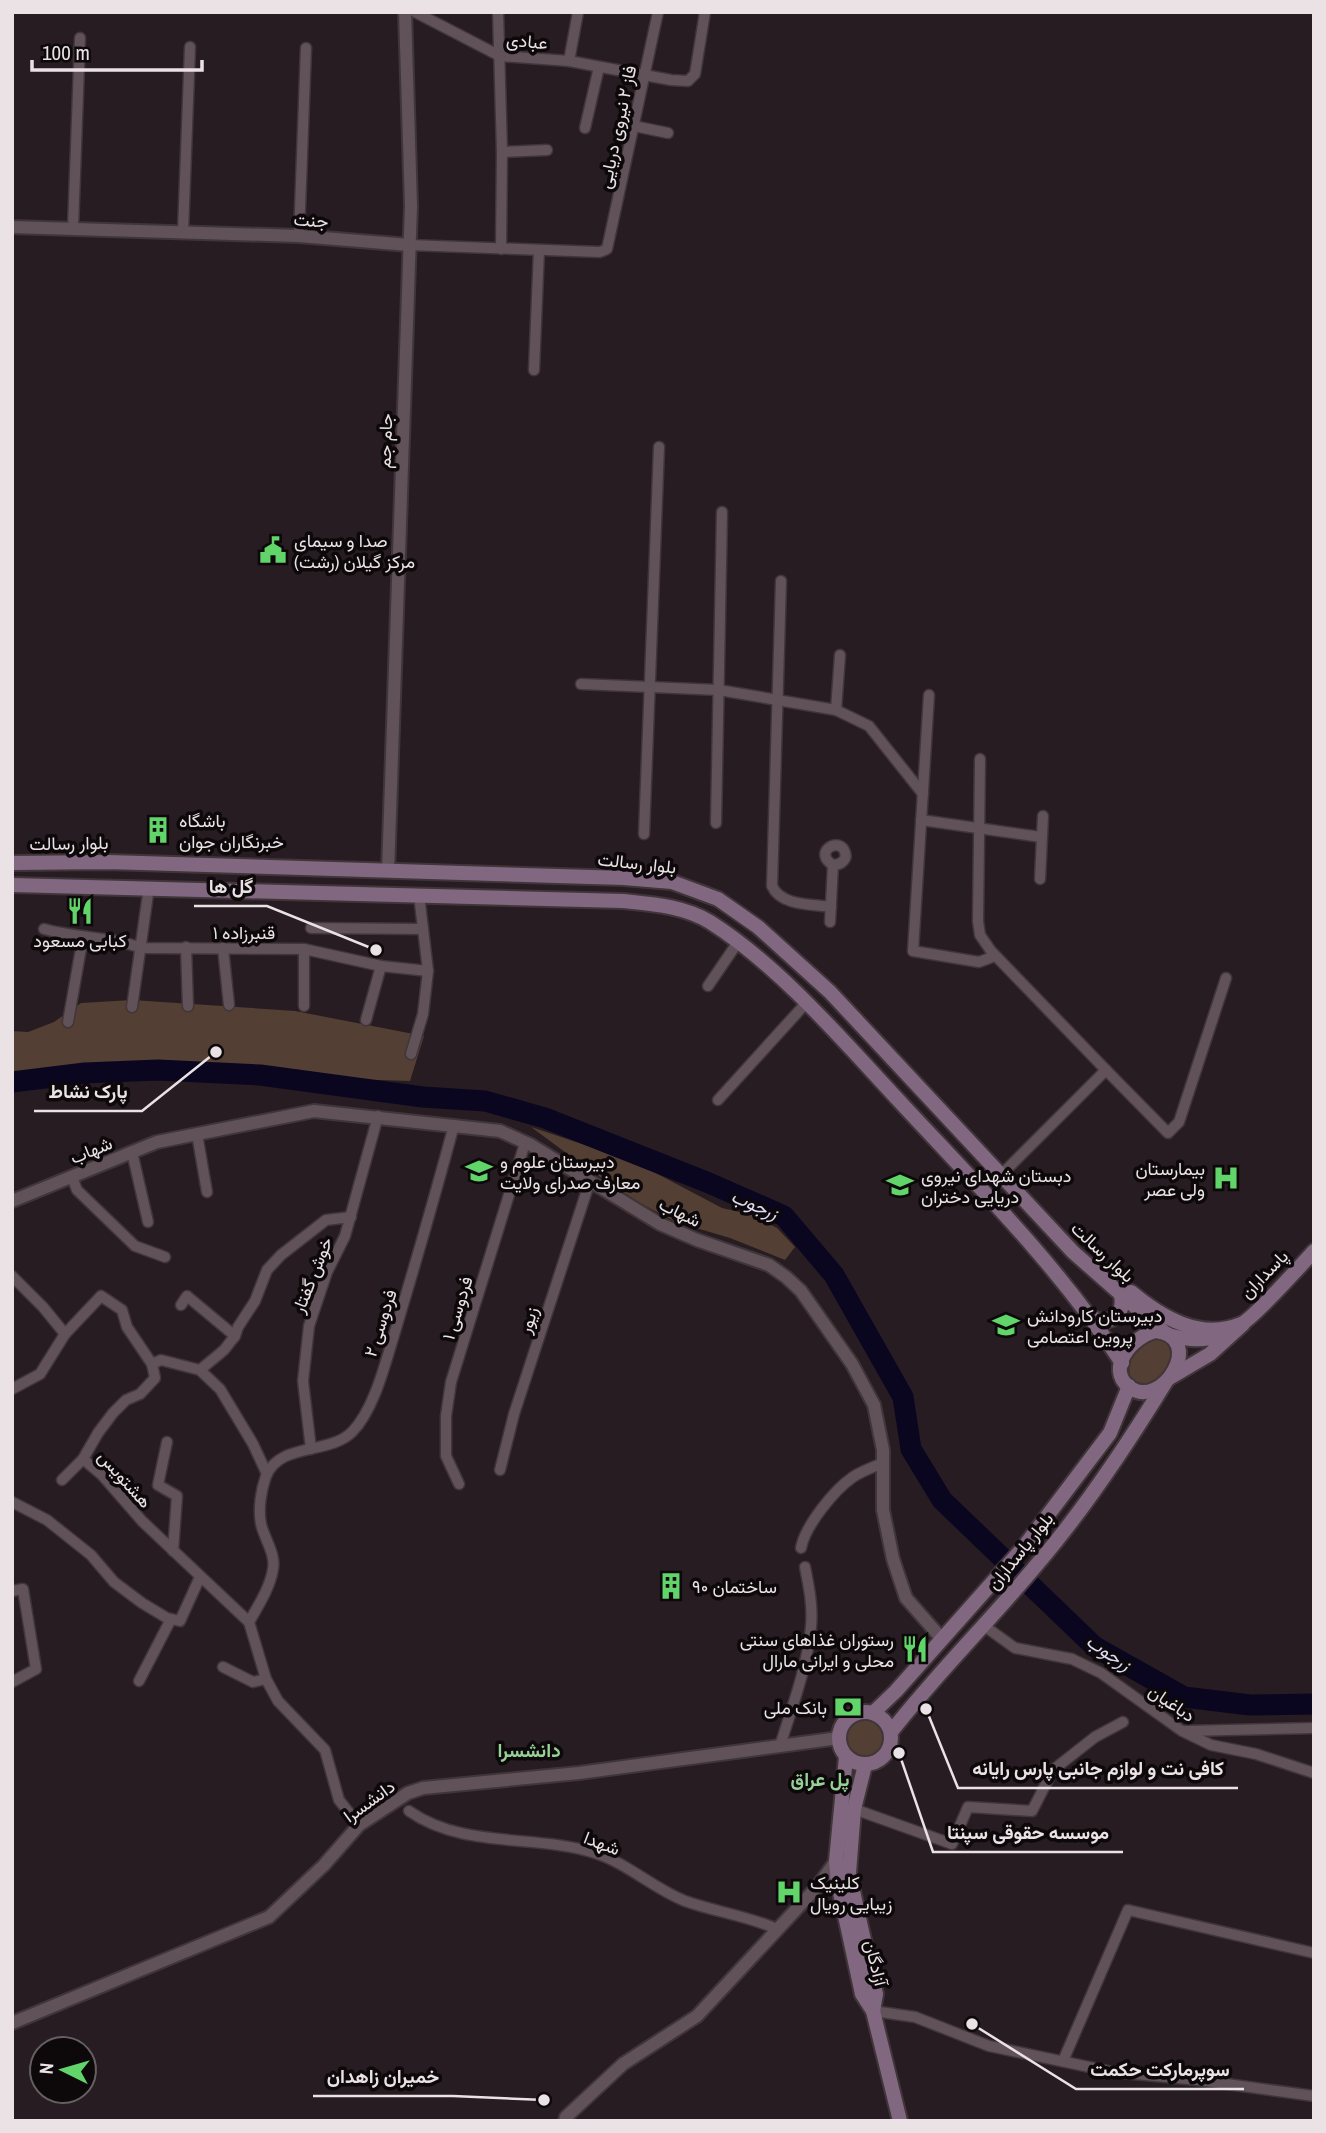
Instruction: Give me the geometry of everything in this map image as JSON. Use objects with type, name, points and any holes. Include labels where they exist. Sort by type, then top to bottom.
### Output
[{"type":"main road","name":"بلوار رسالت","points":[[12,863],[194,864],[624,878],[672,883],[718,899],[758,927],[830,992],[1073,1252],[1168,1334]]},
{"type":"main road","points":[[193,888],[194,864]]},
{"type":"main road","points":[[13,885],[613,901],[667,905],[707,920],[738,942],[807,1002],[975,1182],[1069,1288],[1093,1318],[1122,1363]]},
{"type":"main road","name":"پاسداران","points":[[1167,1381],[1210,1354],[1314,1251]]},
{"type":"main road","points":[[1073,1252],[1095,1260],[1144,1303],[1182,1325],[1203,1329],[1242,1324]]},
{"type":"main road","points":[[1093,1318],[1102,1322],[1111,1321],[1119,1314],[1123,1305],[1121,1295]]},
{"type":"main road","points":[[1168,1334],[1179,1351],[1177,1366],[1167,1381],[1144,1391],[1129,1386],[1124,1380],[1122,1363],[1126,1350],[1135,1339],[1148,1333],[1168,1334],[1193,1341],[1218,1337],[1242,1324]]},
{"type":"main road","name":"بلوار پاسداران","points":[[891,1732],[1040,1561],[1128,1444],[1167,1381]]},
{"type":"main road","name":"بلوار پاسداران","points":[[873,1713],[896,1691],[1023,1548],[1110,1433],[1129,1386]]},
{"type":"main road","points":[[859,1713],[873,1713],[884,1720],[891,1732],[891,1746],[884,1758],[865,1765],[846,1757],[839,1738],[847,1719],[859,1713]]},
{"type":"main road","name":"آزادگان","points":[[846,1757],[836,1861],[838,1883],[862,1994],[873,2011],[900,2121]]},
{"type":"main road","name":"آزادگان","points":[[865,1765],[854,1809],[849,1873],[876,1994],[873,2011]]},
{"type":"street","name":"جام جم","points":[[388,871],[411,206],[405,12]]},
{"type":"street","name":"عبادی","points":[[415,12],[500,56],[569,61],[645,76],[688,81],[695,74],[705,12]]},
{"type":"street","points":[[498,12],[502,152],[501,249]]},
{"type":"street","points":[[569,61],[578,12]]},
{"type":"street","name":"فاز ۲ نیروی دریایی","points":[[607,249],[658,12]]},
{"type":"street","points":[[73,228],[80,38]]},
{"type":"street","points":[[183,232],[190,47]]},
{"type":"street","points":[[299,236],[306,48]]},
{"type":"street","points":[[585,128],[599,67]]},
{"type":"street","points":[[634,126],[668,133]]},
{"type":"street","points":[[502,152],[547,150]]},
{"type":"street","name":"جنت","points":[[12,227],[299,236],[501,249],[600,252],[607,249]]},
{"type":"street","points":[[534,370],[539,250]]},
{"type":"street","points":[[644,834],[659,447]]},
{"type":"street","points":[[716,823],[722,512]]},
{"type":"street","points":[[781,581],[772,886],[779,897],[786,900],[831,907]]},
{"type":"street","points":[[836,710],[840,655]]},
{"type":"street","points":[[581,684],[719,690],[836,710],[869,726],[923,794]]},
{"type":"street","points":[[929,695],[912,951],[979,962],[995,956]]},
{"type":"street","points":[[980,759],[978,928],[983,941],[1168,1133],[1179,1122],[1226,978]]},
{"type":"street","points":[[1040,879],[1043,816]]},
{"type":"street","points":[[921,820],[1041,837]]},
{"type":"street","points":[[831,922],[833,865]]},
{"type":"street","points":[[132,1007],[149,887]]},
{"type":"street","points":[[411,1054],[423,1014],[428,971],[419,895]]},
{"type":"street","points":[[311,928],[423,929]]},
{"type":"street","name":"قنبرزاده ۱","points":[[44,929],[127,943],[141,948],[304,949],[381,966],[428,971]]},
{"type":"street","points":[[68,1022],[83,936]]},
{"type":"street","points":[[708,986],[738,942]]},
{"type":"street","points":[[186,947],[188,1006]]},
{"type":"street","points":[[223,948],[229,1005]]},
{"type":"street","points":[[304,949],[304,1006]]},
{"type":"street","points":[[366,1020],[381,966]]},
{"type":"street","points":[[718,1100],[807,1002]]},
{"type":"street","points":[[1000,1175],[1107,1070]]},
{"type":"street","name":"شهاب","points":[[12,1201],[157,1142],[314,1111],[500,1131],[525,1143],[660,1224],[769,1265],[786,1276],[801,1291],[852,1364],[870,1396],[883,1463],[883,1510],[892,1559],[906,1598],[942,1639]]},
{"type":"street","name":"خوش گفتار","points":[[311,1449],[303,1381],[309,1326],[327,1272],[345,1236],[378,1116]]},
{"type":"street","name":"فردوسی ۲","points":[[267,1474],[282,1458],[331,1445],[352,1432],[370,1405],[424,1239],[454,1125]]},
{"type":"street","points":[[197,1134],[207,1192]]},
{"type":"street","name":"فردوسی ۱","points":[[458,1483],[446,1456],[446,1416],[451,1382],[525,1143]]},
{"type":"street","points":[[132,1152],[148,1222]]},
{"type":"street","points":[[72,1177],[77,1190],[135,1246],[165,1257]]},
{"type":"street","name":"زیور","points":[[500,1470],[514,1414],[590,1181]]},
{"type":"street","points":[[200,1370],[236,1336],[238,1327],[255,1301],[267,1270],[281,1255],[326,1220],[351,1217]]},
{"type":"street","points":[[12,1276],[65,1334]]},
{"type":"street","points":[[181,1305],[187,1296],[236,1336]]},
{"type":"street","points":[[12,1389],[40,1374],[65,1334],[101,1297],[122,1310],[127,1327],[152,1364],[161,1360],[200,1370],[220,1389],[253,1444],[267,1474],[261,1495],[261,1524],[274,1568],[266,1591],[249,1622],[266,1679],[278,1701],[325,1750],[339,1800],[359,1825]]},
{"type":"street","name":"هشتویس","points":[[152,1364],[155,1378],[140,1394],[126,1400],[113,1413],[83,1459],[102,1475],[142,1521],[249,1622]]},
{"type":"street","points":[[167,1442],[158,1485],[177,1496],[173,1551]]},
{"type":"street","points":[[62,1480],[83,1459]]},
{"type":"street","points":[[802,1548],[804,1536],[826,1503],[852,1478],[883,1463]]},
{"type":"street","points":[[12,1502],[47,1520],[91,1555],[114,1582],[142,1603],[171,1619],[180,1621],[201,1577]]},
{"type":"street","points":[[780,1746],[803,1671],[811,1626],[805,1567]]},
{"type":"street","points":[[12,1591],[23,1589],[36,1670],[12,1682]]},
{"type":"street","points":[[139,1682],[171,1619]]},
{"type":"street","name":"دباغیان","points":[[983,1626],[1015,1648],[1072,1659],[1101,1673],[1182,1731],[1211,1745],[1256,1754],[1314,1773]]},
{"type":"street","points":[[223,1668],[253,1682],[266,1679]]},
{"type":"street","points":[[854,1809],[952,1844],[968,1807],[1009,1812],[1032,1811],[1053,1770],[1095,1737],[1124,1722]]},
{"type":"street","points":[[1182,1731],[1314,1728]]},
{"type":"street","name":"دانشسرا","points":[[12,2023],[86,1995],[269,1917],[324,1865],[359,1825],[408,1793],[423,1788],[579,1773],[839,1738]]},
{"type":"street","name":"شهدا","points":[[409,1811],[424,1821],[464,1835],[553,1843],[598,1854],[684,1900],[759,1921],[777,1929]]},
{"type":"street","points":[[563,2120],[623,2064],[697,2016],[817,1886],[836,1861]]},
{"type":"street","points":[[817,1886],[830,1879],[838,1883]]},
{"type":"street","points":[[1063,2061],[1128,1910],[1314,1953]]},
{"type":"street","points":[[873,2011],[915,2017],[989,2046],[1113,2072],[1198,2080],[1314,2096]]},
{"type":"shaded area","points":[[132,1000],[295,1011],[424,1036],[410,1081],[38,1069],[12,1073],[12,1031],[28,1032],[54,1022],[81,1003]]},
{"type":"shaded area","points":[[531,1127],[633,1161],[722,1208],[753,1215],[777,1228],[795,1247],[785,1260],[730,1238],[676,1222],[640,1203],[588,1169]]},
{"type":"shaded area","points":[[1159,1337],[1167,1344],[1170,1353],[1165,1371],[1150,1383],[1140,1383],[1130,1378],[1130,1363],[1135,1350],[1145,1342]]},
{"type":"shaded area","points":[[866,1718],[880,1724],[886,1738],[880,1752],[866,1758],[852,1752],[846,1738],[852,1724]]},
{"type":"waterway","name":"زرجوب","points":[[12,1082],[85,1073],[158,1070],[260,1075],[423,1097],[485,1101],[545,1118],[784,1216],[834,1275],[903,1397],[911,1449],[942,1500],[1095,1647],[1184,1697],[1250,1705],[1314,1704]]},
{"type":"place","name":"صدا و سیمای مرکز گیلان (رشت)","points":[[273,550]]},
{"type":"place","name":"باشگاه خبرنگاران جوان","points":[[158,830]]},
{"type":"place","name":"کبابی مسعود","points":[[80,911]]},
{"type":"place","name":"گل ها","points":[[376,950]]},
{"type":"place","name":"پارک نشاط","points":[[216,1052]]},
{"type":"place","name":"دبیرستان علوم و معارف صدرای ولایت","points":[[479,1171]]},
{"type":"place","name":"بیمارستان ولی عصر","points":[[1226,1178]]},
{"type":"place","name":"دبستان شهدای نیروی دریایی دختران","points":[[900,1185]]},
{"type":"place","name":"دبیرستان کارودانش پروین اعتصامی","points":[[1006,1325]]},
{"type":"place","name":"ساختمان ۹۰","points":[[671,1586]]},
{"type":"place","name":"رستوران غذاهای سنتی محلی و ایرانی مارال","points":[[915,1649]]},
{"type":"place","name":"بانک ملی","points":[[848,1707]]},
{"type":"place","name":"کافی نت و لوازم جانبی پارس رایانه","points":[[926,1709]]},
{"type":"place","name":"موسسه حقوقی سپنتا","points":[[899,1753]]},
{"type":"place","name":"کلینیک زیبایی رویال","points":[[789,1892]]},
{"type":"place","name":"سوپرمارکت حکمت","points":[[972,2024]]},
{"type":"place","name":"خمیران زاهدان","points":[[544,2100]]},
{"type":"district","name":"دانشسرا","points":[[529,1750]]},
{"type":"district","name":"پل عراق","points":[[820,1779]]}]
